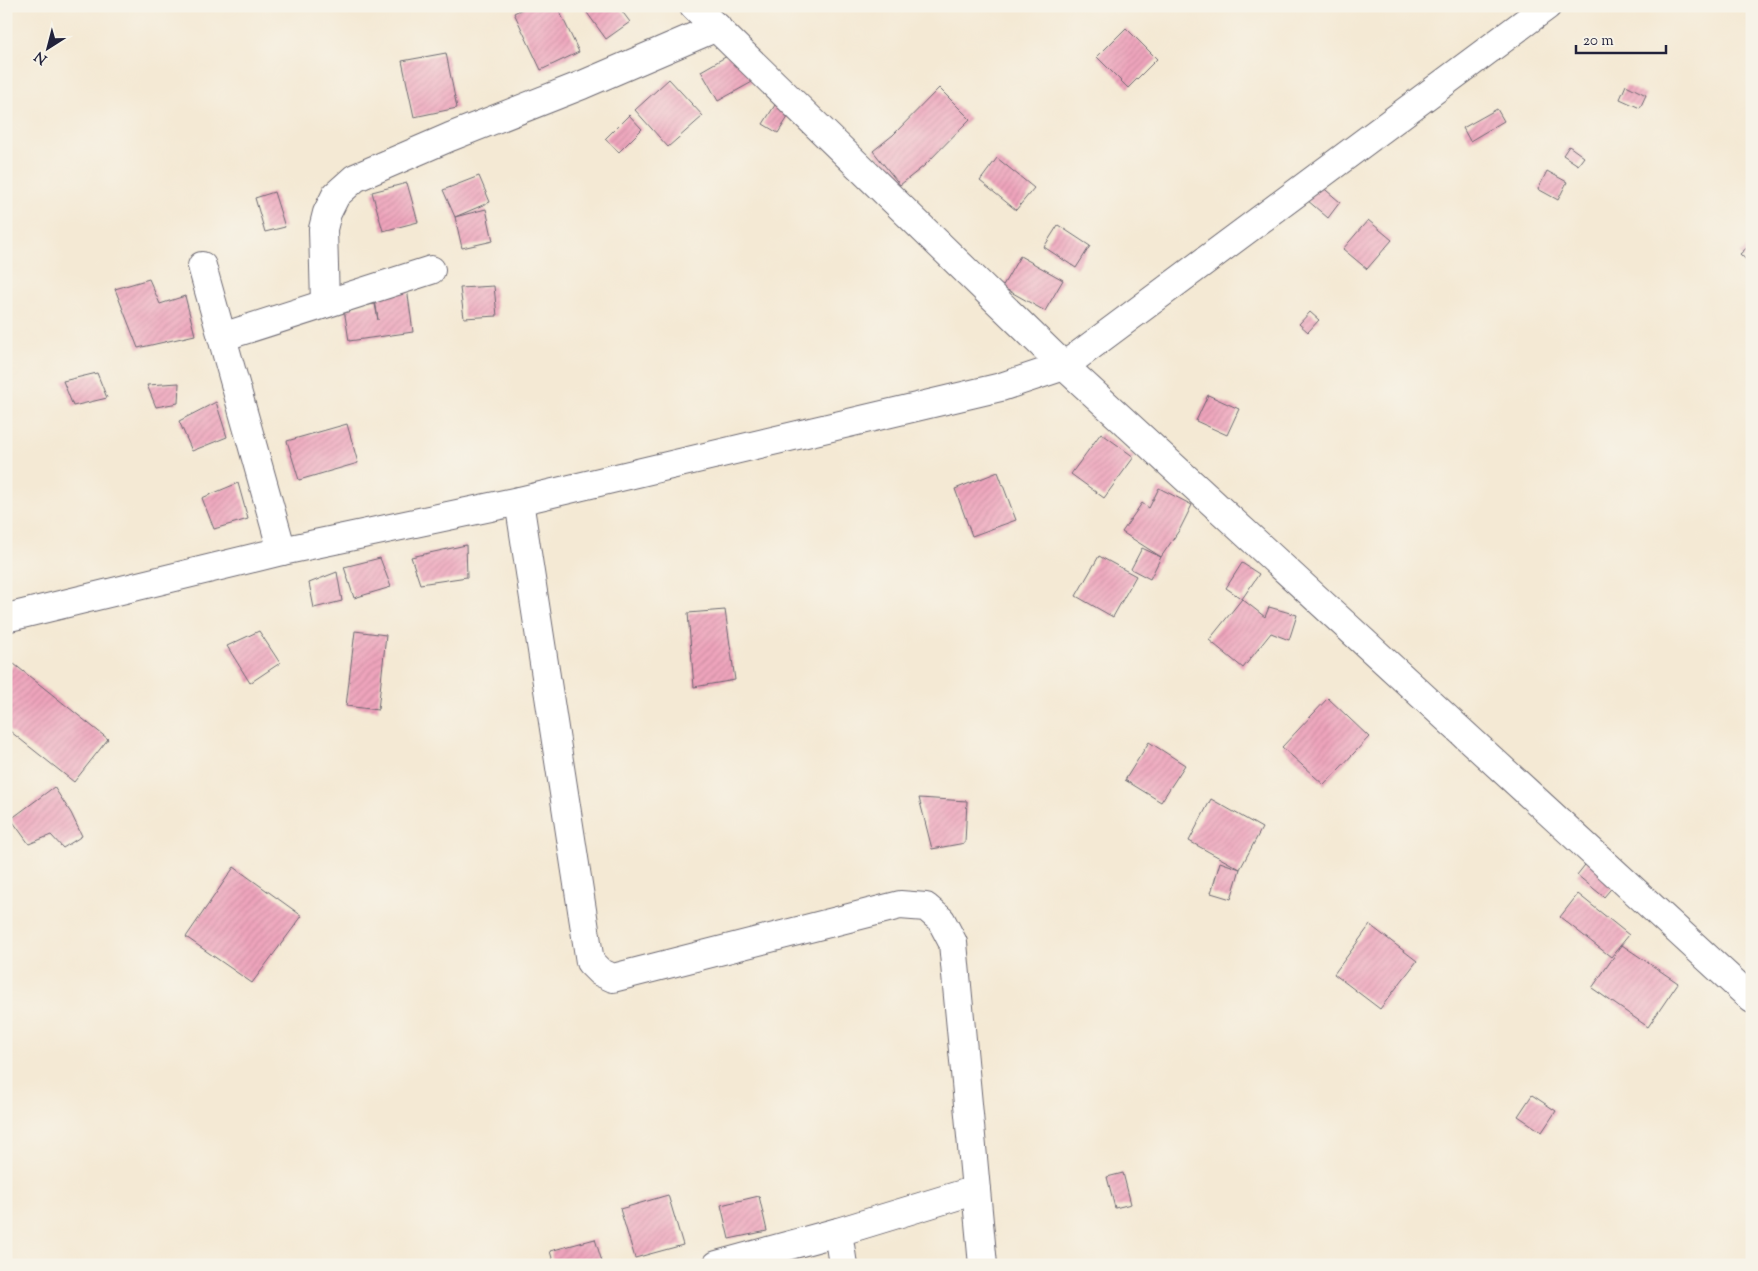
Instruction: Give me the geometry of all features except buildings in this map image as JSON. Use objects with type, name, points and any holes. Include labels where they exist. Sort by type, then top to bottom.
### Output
[{"type":"street","points":[[694,6],[1064,366],[1752,999]]},
{"type":"street","points":[[6,618],[282,551],[519,501],[1002,387],[1064,366],[1546,6]]},
{"type":"street","points":[[325,303],[323,228],[327,213],[336,195],[355,178],[450,137],[582,85],[717,27]]},
{"type":"street","points":[[202,266],[282,551]]},
{"type":"street","points":[[222,337],[431,270]]},
{"type":"street","points":[[519,501],[590,962],[600,972],[613,978],[900,905],[926,907],[941,920],[953,943],[983,1265]]},
{"type":"street","points":[[718,1265],[838,1232],[976,1190]]},
{"type":"street","points":[[838,1232],[843,1265]]}]
